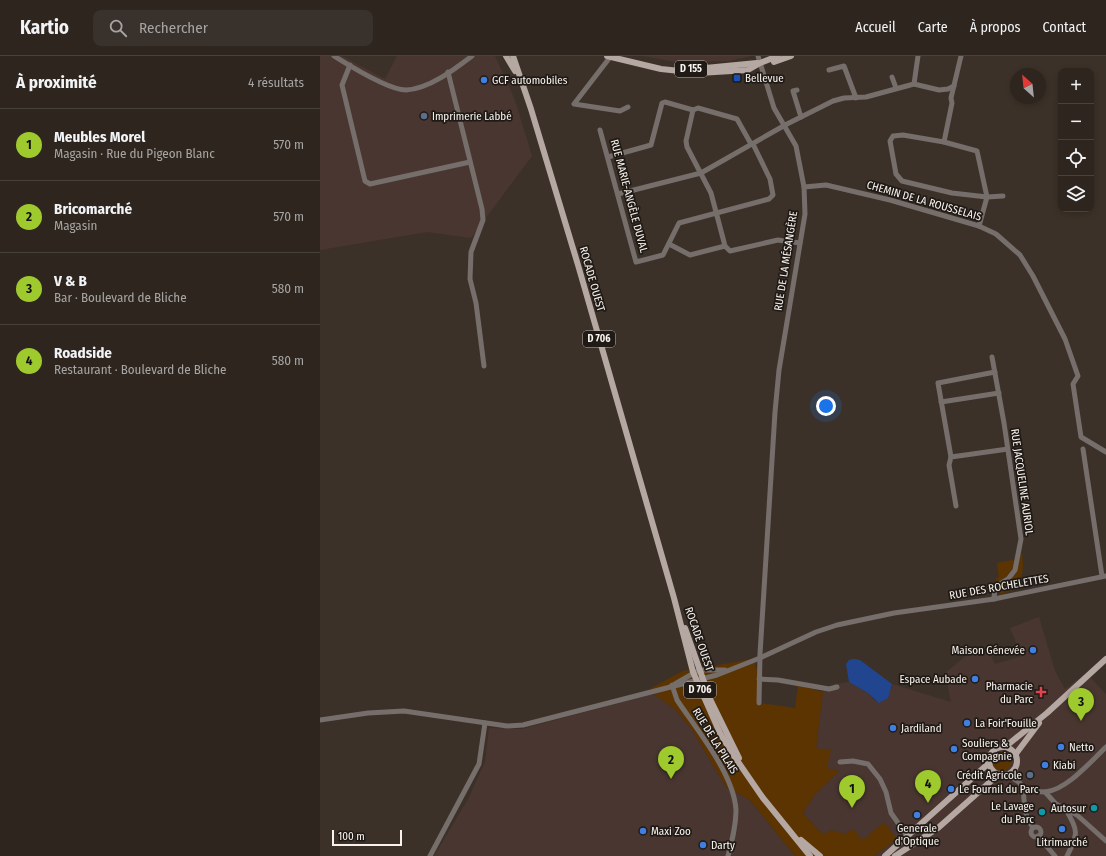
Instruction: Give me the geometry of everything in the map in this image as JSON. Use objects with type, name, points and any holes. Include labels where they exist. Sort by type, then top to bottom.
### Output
[{"type":"main road","name":"ROCADE OUEST","points":[[506,56],[521,81]]},
{"type":"main road","name":"ROCADE OUEST","points":[[513,56],[576,258],[674,598],[692,673],[697,680],[720,733],[764,798],[810,856]]},
{"type":"main road","name":"D 155","points":[[610,56],[684,73],[736,72],[748,70],[760,63],[778,56]]},
{"type":"main road","name":"D 155","points":[[623,56],[660,66],[683,69],[715,68],[775,62],[791,56]]},
{"type":"main road","name":"ROCADE OUEST","points":[[674,598],[699,670],[697,680]]},
{"type":"main road","points":[[885,856],[989,763],[992,752],[998,748],[1005,747],[1047,713],[1106,659]]},
{"type":"main road","points":[[1015,755],[1047,713]]},
{"type":"main road","points":[[989,763],[992,770],[999,774],[1006,774],[1014,769],[1016,762],[1015,755],[1005,747]]},
{"type":"main road","points":[[895,856],[938,828],[999,774]]},
{"type":"main road","name":"ROCADE OUEST","points":[[791,831],[820,856]]},
{"type":"street","points":[[334,56],[393,87],[406,90],[424,86],[472,56]]},
{"type":"street","points":[[610,56],[574,104],[620,111],[628,107]]},
{"type":"street","name":"RUE DE LA MÉSANGÈRE","points":[[758,56],[774,108],[796,146],[804,187],[804,214],[780,370],[772,446],[760,658],[759,703]]},
{"type":"street","points":[[914,84],[918,56]]},
{"type":"street","points":[[944,142],[961,56]]},
{"type":"street","points":[[350,65],[342,85],[361,172],[365,181],[370,184],[470,162]]},
{"type":"street","points":[[829,70],[844,66],[856,98]]},
{"type":"street","points":[[448,72],[482,210],[483,220],[471,252],[470,280],[477,311],[484,366]]},
{"type":"street","points":[[892,77],[896,88]]},
{"type":"street","points":[[618,194],[701,173],[785,125],[833,101],[844,98],[866,97],[914,84],[939,90],[948,90],[954,86]]},
{"type":"street","points":[[797,90],[793,91],[801,117]]},
{"type":"street","points":[[608,157],[651,145],[662,103],[665,102],[693,110],[698,108],[737,119],[752,144]]},
{"type":"street","points":[[693,110],[686,143],[701,173],[717,212],[725,246],[730,251],[778,240],[800,243]]},
{"type":"street","name":"RUE MARIE-ANGÈLE DUVAL","points":[[600,130],[636,262],[663,255],[678,223],[769,199],[774,195],[770,179],[752,144]]},
{"type":"street","points":[[979,226],[987,197],[977,151],[944,142],[903,135],[893,136],[890,141],[896,174],[902,181],[952,193],[987,197],[1003,196]]},
{"type":"street","name":"CHEMIN DE LA ROUSSELAIS","points":[[804,187],[826,185],[890,200],[979,226],[996,234],[1020,255],[1033,276],[1072,354],[1078,376],[1073,384],[1081,436],[1106,452]]},
{"type":"street","points":[[668,244],[690,255],[725,246]]},
{"type":"street","name":"RUE JACQUELINE AURIOL","points":[[992,357],[1008,449],[1021,539],[1015,570],[1008,579],[995,587],[994,599]]},
{"type":"street","points":[[956,506],[950,465],[951,457],[938,382],[995,372]]},
{"type":"street","points":[[942,402],[998,393]]},
{"type":"street","points":[[951,457],[1008,449]]},
{"type":"street","points":[[1082,449],[1104,576]]},
{"type":"street","name":"RUE DES ROCHELETTES","points":[[320,720],[368,713],[404,711],[507,726],[523,725],[697,680],[732,669],[760,658],[816,632],[837,625],[894,613],[994,599],[1104,576]]},
{"type":"street","points":[[672,686],[699,670],[732,669]]},
{"type":"street","points":[[759,679],[778,680],[829,689],[837,688]]},
{"type":"street","name":"RUE DE LA PILAIS","points":[[672,686],[677,700],[728,778],[733,793],[735,827],[728,856]]},
{"type":"street","points":[[430,856],[479,764],[485,723]]},
{"type":"street","points":[[1023,788],[1045,792],[1055,789],[1066,783],[1106,747]]},
{"type":"street","points":[[840,762],[853,761],[868,764],[880,779],[886,792],[892,813],[908,837]]},
{"type":"street","points":[[1014,769],[1023,788],[1024,811],[1026,818],[1033,828],[1032,835],[1038,836],[1055,856]]},
{"type":"street","points":[[1006,774],[1019,782]]},
{"type":"street","points":[[1045,792],[1056,804],[1077,815],[1106,841]]},
{"type":"street","points":[[1065,809],[1075,824],[1077,831],[1076,838],[1067,856]]},
{"type":"shaded area","points":[[320,56],[342,56],[385,79],[397,56],[495,56],[515,100],[532,156],[471,238],[427,232],[320,250]]},
{"type":"shaded area","points":[[643,56],[751,56],[729,61],[676,62]]},
{"type":"shaded area","points":[[1020,554],[1022,554],[1023,568],[1020,580],[1013,589],[1000,594],[997,588],[1010,580]]},
{"type":"shaded area","points":[[1012,560],[1015,561],[1014,565],[1006,577],[997,583],[996,578],[999,577],[997,563]]},
{"type":"shaded area","points":[[1039,617],[1055,671],[1065,689],[1086,673],[1106,694],[1106,856],[874,856],[897,839],[862,840],[831,830],[825,834],[819,831],[803,813],[815,794],[839,771],[827,768],[816,748],[823,692],[834,684],[849,682],[868,693],[875,701],[892,688],[892,684],[951,702],[945,673],[968,654],[988,650],[995,664],[1022,656],[1010,628]]},
{"type":"shaded area","points":[[753,659],[761,681],[760,703],[795,708],[798,685],[823,692],[816,748],[831,750],[827,768],[839,771],[815,794],[803,813],[819,831],[825,834],[831,830],[845,834],[853,829],[863,840],[884,822],[897,839],[874,856],[795,856],[750,800],[726,787],[692,730],[675,709],[655,695],[651,688],[683,671]]},
{"type":"shaded area","points":[[649,695],[655,695],[675,709],[692,730],[726,787],[750,800],[795,856],[434,856],[468,799],[485,762],[489,728],[522,729]]},
{"type":"shaded area","points":[[1002,751],[1009,754],[1012,761],[1009,768],[1002,771],[995,768],[992,761],[995,754]]},
{"type":"water","points":[[849,660],[860,660],[892,684],[888,698],[879,703],[868,693],[849,682],[846,664]]},
{"type":"place","name":"Bellevue","points":[[737,78]]},
{"type":"place","name":"GCF automobiles","points":[[484,80]]},
{"type":"place","name":"Imprimerie Labbé","points":[[424,116]]},
{"type":"place","name":"Maison Génevée","points":[[1033,650]]},
{"type":"place","name":"Espace Aubade","points":[[975,679]]},
{"type":"place","name":"Pharmacie du Parc","points":[[1041,692]]},
{"type":"place","name":"V & B","points":[[1081,721]]},
{"type":"place","name":"La Foir'Fouille","points":[[967,723]]},
{"type":"place","name":"Jardiland","points":[[893,728]]},
{"type":"place","name":"Netto","points":[[1061,747]]},
{"type":"place","name":"Souliers & Compagnie","points":[[954,749]]},
{"type":"place","name":"Kiabi","points":[[1045,765]]},
{"type":"place","name":"Crédit Agricole","points":[[1030,775]]},
{"type":"place","name":"Bricomarché","points":[[671,779]]},
{"type":"place","name":"Le Fournil du Parc","points":[[951,789]]},
{"type":"place","name":"Roadside","points":[[928,803]]},
{"type":"place","name":"Meubles Morel","points":[[852,808]]},
{"type":"place","name":"Autosur","points":[[1094,808]]},
{"type":"place","name":"Le Lavage du Parc","points":[[1042,812]]},
{"type":"place","name":"Generale d'Optique","points":[[917,815]]},
{"type":"place","name":"Litrimarché","points":[[1062,829]]},
{"type":"place","name":"Maxi Zoo","points":[[643,831]]},
{"type":"place","name":"Darty","points":[[703,845]]}]
